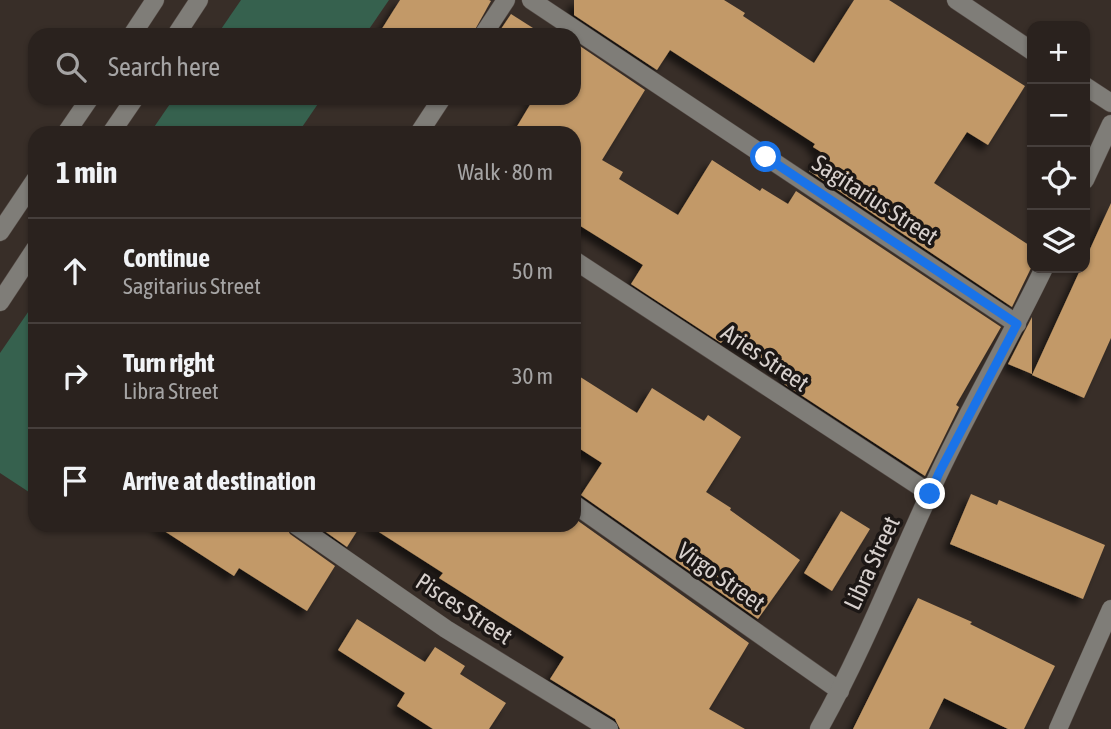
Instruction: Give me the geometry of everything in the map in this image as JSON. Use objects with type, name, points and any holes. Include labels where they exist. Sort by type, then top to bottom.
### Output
[{"type":"street","points":[[137,28],[156,0]]},
{"type":"street","points":[[181,28],[199,0]]},
{"type":"street","points":[[488,28],[506,0]]},
{"type":"street","name":"Sagitarius Street","points":[[531,0],[573,28]]},
{"type":"street","points":[[956,0],[1027,48]]},
{"type":"street","name":"Sagitarius Street","points":[[581,33],[1017,324]]},
{"type":"street","points":[[1090,89],[1111,103]]},
{"type":"street","points":[[71,126],[85,105]]},
{"type":"street","points":[[116,126],[130,105]]},
{"type":"street","points":[[424,126],[437,105]]},
{"type":"street","points":[[1090,169],[1111,124]]},
{"type":"street","points":[[0,232],[28,190]]},
{"type":"street","points":[[0,302],[28,260]]},
{"type":"street","name":"Aries Street","points":[[581,265],[930,494]]},
{"type":"street","name":"Libra Street","points":[[818,729],[840,691],[939,473],[1042,273]]},
{"type":"street","name":"Virgo Street","points":[[581,509],[840,691]]},
{"type":"street","name":"Pisces Street","points":[[306,532],[446,629],[609,729]]},
{"type":"street","points":[[1058,729],[1111,609]]},
{"type":"green space","points":[[241,0],[389,0],[370,28],[222,28]]},
{"type":"green space","points":[[169,105],[317,105],[303,126],[155,126]]},
{"type":"green space","points":[[28,312],[28,491],[0,473],[0,353]]},
{"type":"building","points":[[400,0],[491,1],[476,28],[382,28]]},
{"type":"building","points":[[574,0],[724,0],[745,13],[743,16],[814,63],[854,0],[889,0],[1025,86],[988,145],[967,132],[934,183],[1027,244],[1029,273],[1012,307],[809,171],[821,152],[813,147],[815,144],[670,50],[657,70],[574,15]]},
{"type":"building","points":[[511,14],[533,28],[502,28]]},
{"type":"building","points":[[581,47],[645,90],[602,160],[623,172],[619,179],[678,215],[712,160],[760,191],[762,188],[788,204],[796,191],[1001,327],[956,405],[959,407],[925,476],[781,382],[787,374],[725,338],[721,343],[631,284],[643,265],[581,226],[581,126],[517,126],[530,105],[581,105]]},
{"type":"building","points":[[1111,203],[1111,338],[1084,398],[1032,375],[1079,273],[1090,273],[1090,249]]},
{"type":"building","points":[[1032,317],[1032,374],[1008,364]]},
{"type":"building","points":[[581,377],[637,413],[652,388],[704,421],[708,415],[741,437],[706,492],[800,560],[758,619],[581,495],[602,463],[581,450]]},
{"type":"building","points":[[971,494],[997,505],[999,500],[1105,545],[1083,599],[950,544]]},
{"type":"building","points":[[841,511],[870,529],[832,591],[804,573]]},
{"type":"building","points":[[581,523],[749,643],[709,709],[745,729],[620,729],[615,719],[550,679],[564,657],[439,578],[443,573],[379,532],[581,532]]},
{"type":"building","points":[[166,532],[289,532],[335,566],[307,611],[239,568],[234,576]]},
{"type":"building","points":[[326,532],[357,532],[347,547]]},
{"type":"building","points":[[918,598],[972,622],[970,624],[1055,666],[1024,729],[1008,729],[944,698],[929,729],[853,729]]},
{"type":"building","points":[[357,619],[425,662],[435,647],[465,666],[460,674],[506,703],[489,729],[433,729],[397,706],[405,693],[338,650]]},
{"type":"route","points":[[766,157],[1017,324],[930,494]]}]
